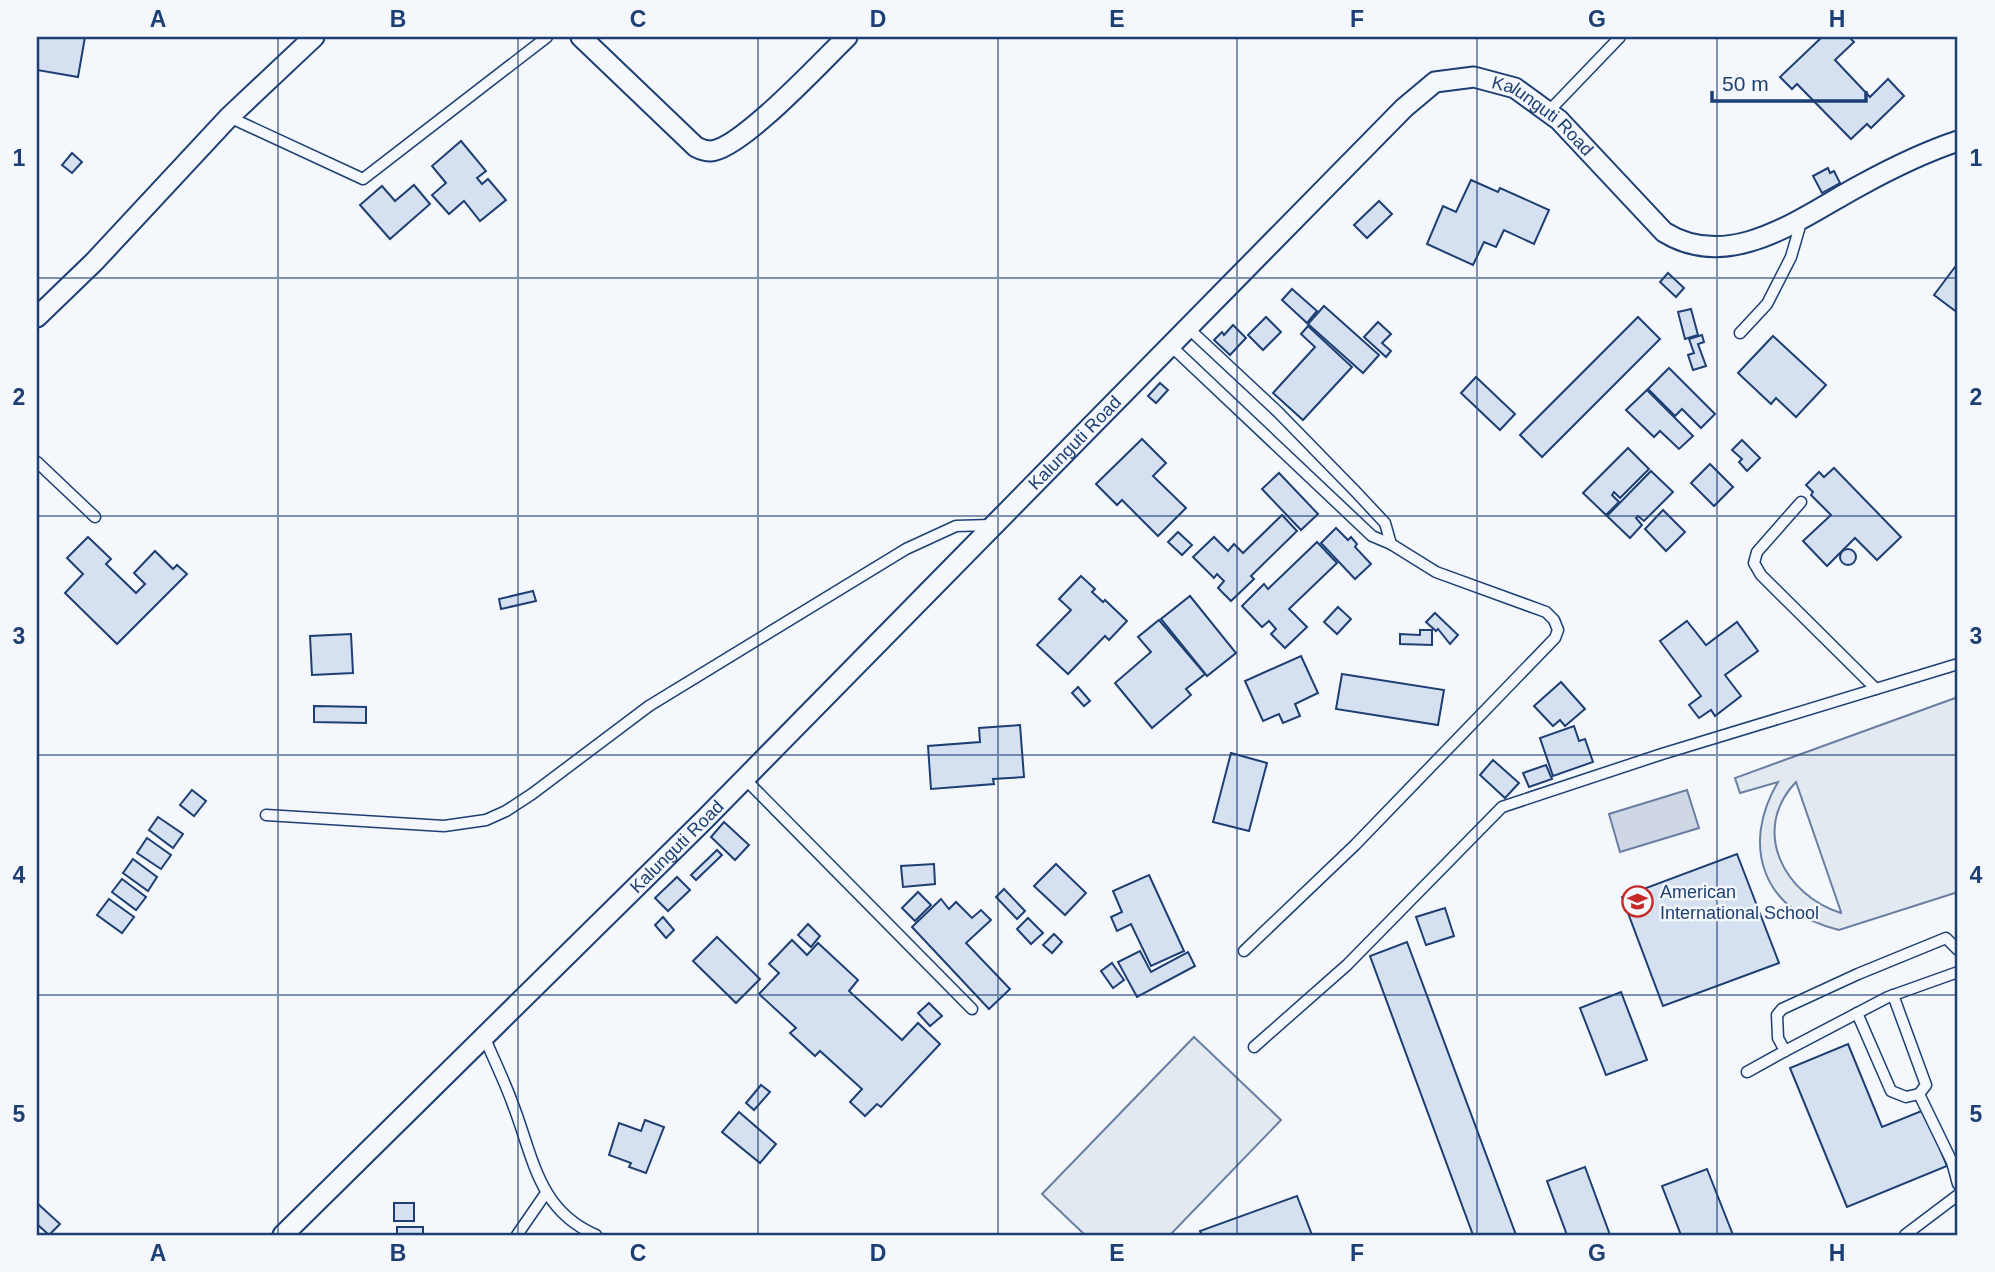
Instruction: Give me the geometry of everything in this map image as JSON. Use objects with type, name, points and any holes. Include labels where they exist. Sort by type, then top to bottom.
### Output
[{"type":"street","points":[[37,317],[94,262],[229,117],[314,37]]},
{"type":"street","points":[[581,37],[695,147],[710,151],[730,145],[752,127],[847,37]]},
{"type":"street","name":"Kalunguti Road","points":[[283,1235],[745,779],[1405,108],[1434,82],[1474,77],[1515,88],[1548,111],[1644,213],[1676,239],[1706,246],[1723,247],[1765,236],[1802,219],[1861,185],[1935,149],[1958,141]]},
{"type":"lane","points":[[229,117],[363,179],[547,37]]},
{"type":"lane","points":[[1548,111],[1620,37]]},
{"type":"lane","points":[[1740,333],[1767,304],[1791,257],[1802,219]]},
{"type":"lane","points":[[1188,328],[1278,412],[1356,492],[1385,523],[1391,544]]},
{"type":"lane","points":[[1171,346],[1372,536],[1391,544],[1436,572],[1546,612],[1554,620],[1558,630],[1555,638],[1355,845],[1244,951]]},
{"type":"lane","points":[[37,462],[96,517]]},
{"type":"lane","points":[[1801,502],[1757,552],[1754,563],[1761,575],[1875,689]]},
{"type":"lane","points":[[266,815],[444,826],[486,820],[532,794],[649,706],[906,549],[956,526],[996,525]]},
{"type":"lane","points":[[1254,1047],[1347,965],[1502,807],[1662,754],[1958,664]]},
{"type":"lane","points":[[745,779],[972,1009]]},
{"type":"lane","points":[[1785,1051],[1776,1027],[1777,1015],[1782,1009],[1958,933]]},
{"type":"lane","points":[[1946,938],[1958,950]]},
{"type":"lane","points":[[1747,1072],[1893,995],[1958,972]]},
{"type":"lane","points":[[1857,1013],[1891,1091],[1906,1097],[1919,1094],[1926,1084],[1893,995]]},
{"type":"lane","points":[[484,1036],[513,1103],[546,1193],[577,1227],[596,1235]]},
{"type":"lane","points":[[1919,1094],[1952,1162],[1958,1184]]},
{"type":"lane","points":[[517,1235],[546,1193]]},
{"type":"lane","points":[[1905,1235],[1958,1195]]},
{"type":"shaded area","points":[[1958,697],[1958,892],[1839,930],[1813,921],[1792,908],[1776,892],[1766,873],[1761,852],[1761,830],[1767,806],[1778,782],[1740,793],[1735,778]],"holes":[[[1796,782],[1841,913],[1803,892],[1780,859],[1775,840],[1776,820],[1782,801]]]},
{"type":"shaded area","points":[[1687,790],[1699,828],[1620,852],[1609,814]]},
{"type":"shaded area","points":[[1194,1037],[1281,1120],[1170,1235],[1085,1235],[1042,1194]]},
{"type":"building","points":[[37,37],[85,37],[78,77],[37,70]]},
{"type":"building","points":[[1822,37],[1849,37],[1854,42],[1835,60],[1870,97],[1888,79],[1904,96],[1871,128],[1867,124],[1851,139],[1797,84],[1792,89],[1780,77]]},
{"type":"building","points":[[461,141],[486,171],[477,178],[482,184],[488,179],[506,200],[480,221],[464,201],[449,214],[432,195],[446,183],[432,166]]},
{"type":"building","points":[[72,153],[82,162],[72,173],[62,165]]},
{"type":"building","points":[[1828,168],[1830,173],[1834,171],[1840,183],[1822,193],[1813,176]]},
{"type":"building","points":[[1471,180],[1498,192],[1500,188],[1549,210],[1534,244],[1504,230],[1496,247],[1484,242],[1473,265],[1427,244],[1443,206],[1456,212]]},
{"type":"building","points":[[414,185],[430,204],[390,239],[360,205],[382,186],[395,201]]},
{"type":"building","points":[[1379,201],[1392,214],[1367,238],[1354,225]]},
{"type":"building","points":[[1958,263],[1958,313],[1934,295]]},
{"type":"building","points":[[1668,273],[1684,288],[1676,297],[1660,282]]},
{"type":"building","points":[[1292,289],[1317,311],[1307,323],[1282,300]]},
{"type":"building","points":[[1324,306],[1379,355],[1363,373],[1308,324]]},
{"type":"building","points":[[1691,309],[1698,335],[1685,339],[1678,312]]},
{"type":"building","points":[[1266,317],[1281,332],[1263,350],[1248,335]]},
{"type":"building","points":[[1638,317],[1660,339],[1542,457],[1520,435]]},
{"type":"building","points":[[1378,322],[1391,334],[1382,343],[1391,351],[1386,357],[1364,337]]},
{"type":"building","points":[[1233,325],[1246,338],[1230,355],[1214,340],[1222,332],[1224,335]]},
{"type":"building","points":[[1308,326],[1352,367],[1303,420],[1273,393],[1315,347],[1301,334]]},
{"type":"building","points":[[1702,335],[1704,342],[1698,344],[1706,366],[1693,370],[1688,355],[1694,353],[1689,339]]},
{"type":"building","points":[[1773,336],[1826,385],[1796,417],[1776,398],[1771,404],[1738,373]]},
{"type":"building","points":[[1669,368],[1715,414],[1701,428],[1682,409],[1675,416],[1648,389]]},
{"type":"building","points":[[1476,377],[1515,414],[1500,430],[1461,393]]},
{"type":"building","points":[[1160,383],[1168,390],[1156,403],[1148,396]]},
{"type":"building","points":[[1647,390],[1693,436],[1679,449],[1660,431],[1654,437],[1626,410]]},
{"type":"building","points":[[1142,439],[1166,463],[1153,476],[1186,508],[1158,536],[1122,500],[1117,505],[1096,484]]},
{"type":"building","points":[[1742,440],[1760,458],[1747,471],[1739,462],[1742,459],[1732,450]]},
{"type":"building","points":[[1628,448],[1649,469],[1620,498],[1614,492],[1612,495],[1619,502],[1606,515],[1583,493]]},
{"type":"building","points":[[1710,464],[1733,487],[1714,506],[1691,483]]},
{"type":"building","points":[[1834,468],[1901,537],[1877,560],[1855,538],[1827,566],[1803,541],[1831,515],[1811,495],[1813,492],[1806,485],[1819,472],[1824,477]]},
{"type":"building","points":[[1651,471],[1673,492],[1644,521],[1638,516],[1636,518],[1642,525],[1630,538],[1607,516]]},
{"type":"building","points":[[1279,473],[1318,514],[1301,530],[1262,489]]},
{"type":"building","points":[[1663,510],[1685,532],[1666,551],[1645,529]]},
{"type":"building","points":[[1282,515],[1297,531],[1251,576],[1254,579],[1231,601],[1218,588],[1224,581],[1217,574],[1214,578],[1193,557],[1214,537],[1228,551],[1234,544],[1243,553]]},
{"type":"building","points":[[1336,528],[1348,540],[1351,537],[1357,544],[1355,547],[1371,564],[1355,579],[1321,543]]},
{"type":"building","points":[[1178,532],[1192,545],[1182,555],[1168,542]]},
{"type":"building","points":[[88,537],[111,559],[106,564],[136,593],[145,584],[134,573],[155,551],[173,569],[177,565],[187,574],[117,644],[65,593],[83,574],[67,558]]},
{"type":"building","points":[[1317,542],[1337,563],[1289,609],[1307,627],[1285,648],[1271,634],[1276,629],[1269,621],[1262,627],[1242,606],[1264,584],[1268,589]]},
{"type":"building","points":[[1848,549],[1854,551],[1854,563],[1848,565],[1842,563],[1840,557],[1842,551]]},
{"type":"building","points":[[1081,576],[1095,589],[1092,592],[1103,602],[1105,600],[1127,621],[1109,640],[1105,636],[1068,674],[1037,645],[1071,610],[1059,599]]},
{"type":"building","points":[[533,591],[536,601],[501,609],[499,599]]},
{"type":"building","points":[[1190,596],[1236,653],[1207,676],[1161,619]]},
{"type":"building","points":[[1338,607],[1351,619],[1337,634],[1324,622]]},
{"type":"building","points":[[1435,613],[1458,635],[1450,644],[1438,629],[1436,631],[1426,622]]},
{"type":"building","points":[[1159,620],[1205,674],[1186,689],[1191,695],[1152,728],[1115,683],[1151,652],[1138,637]]},
{"type":"building","points":[[1687,621],[1706,645],[1737,622],[1758,651],[1725,675],[1741,696],[1715,716],[1711,710],[1699,718],[1689,705],[1701,696],[1660,641]]},
{"type":"building","points":[[1420,630],[1432,630],[1432,645],[1400,644],[1400,634],[1420,635]]},
{"type":"building","points":[[351,634],[353,673],[312,675],[310,636]]},
{"type":"building","points":[[1301,656],[1318,693],[1295,704],[1300,716],[1283,723],[1279,714],[1263,721],[1245,681]]},
{"type":"building","points":[[1342,674],[1444,690],[1438,725],[1336,709]]},
{"type":"building","points":[[1561,682],[1585,709],[1565,726],[1560,720],[1553,726],[1534,706]]},
{"type":"building","points":[[1078,687],[1090,701],[1084,706],[1072,693]]},
{"type":"building","points":[[314,706],[366,707],[366,723],[314,722]]},
{"type":"building","points":[[1020,725],[1024,777],[993,779],[994,784],[931,789],[928,746],[980,742],[979,728]]},
{"type":"building","points":[[1574,726],[1579,741],[1585,739],[1593,762],[1553,776],[1540,738]]},
{"type":"building","points":[[1231,753],[1267,763],[1249,831],[1213,822]]},
{"type":"building","points":[[1493,760],[1519,783],[1505,798],[1480,775]]},
{"type":"building","points":[[1546,765],[1552,779],[1529,787],[1523,773]]},
{"type":"building","points":[[192,790],[206,801],[194,816],[180,805]]},
{"type":"building","points":[[158,817],[183,834],[173,848],[149,830]]},
{"type":"building","points":[[724,822],[749,845],[735,860],[711,837]]},
{"type":"building","points":[[147,838],[171,855],[161,869],[137,853]]},
{"type":"building","points":[[717,850],[722,855],[696,880],[691,875]]},
{"type":"building","points":[[1737,854],[1779,963],[1663,1006],[1622,897]]},
{"type":"building","points":[[133,859],[157,877],[148,891],[123,873]]},
{"type":"building","points":[[934,864],[935,884],[903,887],[901,866]]},
{"type":"building","points":[[1056,864],[1086,893],[1065,915],[1034,886]]},
{"type":"building","points":[[1149,875],[1184,951],[1151,966],[1131,924],[1117,931],[1111,917],[1122,912],[1113,891]]},
{"type":"building","points":[[677,877],[690,890],[668,911],[655,898]]},
{"type":"building","points":[[122,879],[146,897],[136,910],[112,892]]},
{"type":"building","points":[[1004,889],[1025,911],[1017,919],[996,897]]},
{"type":"building","points":[[918,892],[931,905],[915,921],[902,908]]},
{"type":"building","points":[[109,899],[134,917],[122,933],[97,915]]},
{"type":"building","points":[[941,899],[949,909],[956,902],[972,918],[981,910],[991,920],[966,943],[1010,989],[989,1009],[912,927]]},
{"type":"building","points":[[1445,908],[1454,936],[1426,945],[1416,917]]},
{"type":"building","points":[[663,917],[674,930],[666,938],[655,925]]},
{"type":"building","points":[[1028,918],[1043,933],[1031,944],[1017,929]]},
{"type":"building","points":[[808,924],[820,936],[811,947],[798,935]]},
{"type":"building","points":[[1054,934],[1062,942],[1052,953],[1043,945]]},
{"type":"building","points":[[717,937],[760,979],[736,1003],[693,961]]},
{"type":"building","points":[[792,940],[807,955],[818,943],[858,980],[849,991],[902,1040],[918,1023],[940,1044],[881,1107],[877,1104],[865,1116],[850,1102],[862,1089],[820,1051],[815,1056],[790,1033],[796,1028],[759,994],[779,973],[769,964]]},
{"type":"building","points":[[1407,942],[1516,1235],[1473,1235],[1370,956]]},
{"type":"building","points":[[1140,951],[1151,972],[1188,952],[1195,966],[1137,997],[1118,962]]},
{"type":"building","points":[[1112,963],[1124,980],[1113,988],[1101,971]]},
{"type":"building","points":[[1621,992],[1647,1060],[1606,1075],[1580,1008]]},
{"type":"building","points":[[929,1003],[942,1016],[930,1026],[918,1013]]},
{"type":"building","points":[[1848,1044],[1882,1127],[1924,1110],[1947,1166],[1847,1207],[1790,1068]]},
{"type":"building","points":[[761,1085],[770,1092],[754,1110],[746,1103]]},
{"type":"building","points":[[739,1112],[776,1144],[760,1163],[722,1132]]},
{"type":"building","points":[[645,1120],[664,1127],[646,1173],[629,1167],[631,1163],[609,1155],[619,1123],[641,1131]]},
{"type":"building","points":[[1585,1167],[1610,1235],[1567,1235],[1547,1181]]},
{"type":"building","points":[[1707,1169],[1733,1235],[1681,1235],[1662,1186]]},
{"type":"building","points":[[1297,1196],[1312,1235],[1202,1235],[1200,1231]]},
{"type":"building","points":[[37,1203],[60,1224],[49,1235],[37,1224]]},
{"type":"building","points":[[394,1203],[414,1203],[414,1221],[394,1221]]},
{"type":"building","points":[[397,1227],[423,1227],[423,1235],[397,1235]]},
{"type":"place","name":"American International School","points":[[1637,902]]}]
